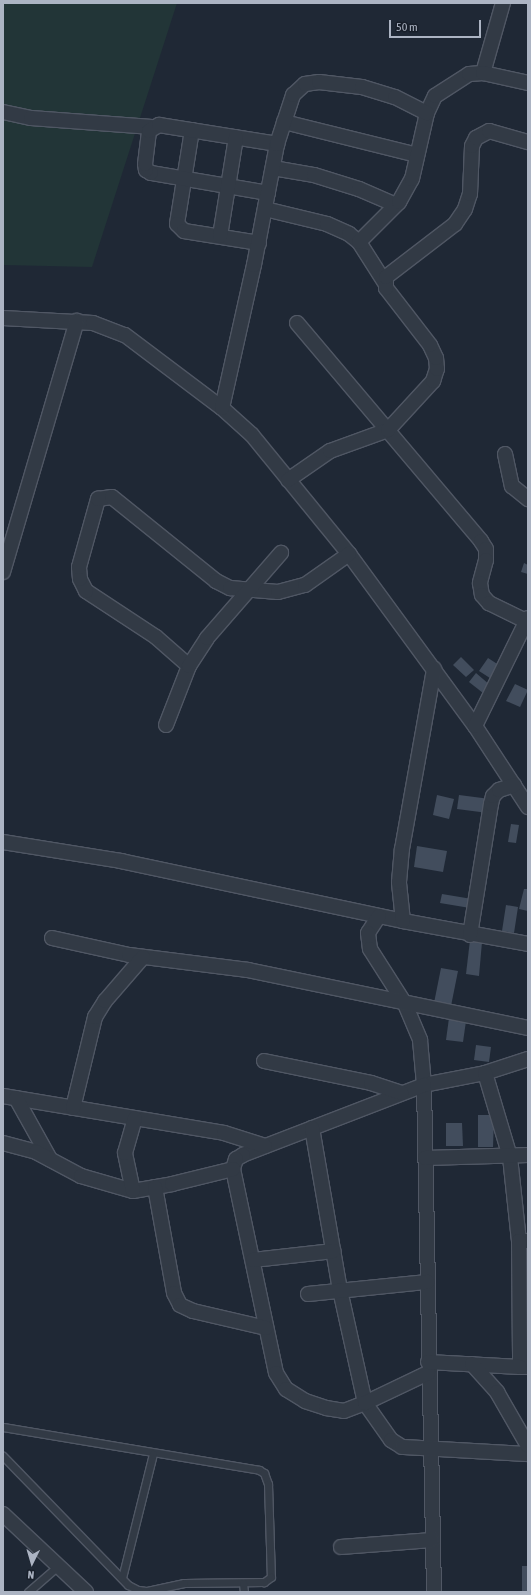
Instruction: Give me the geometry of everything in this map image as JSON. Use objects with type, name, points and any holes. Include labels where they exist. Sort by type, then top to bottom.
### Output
[{"type":"street","points":[[483,73],[504,3]]},
{"type":"street","points":[[359,242],[396,205],[412,178],[427,113],[435,96],[453,82],[469,74],[483,73],[528,83]]},
{"type":"street","points":[[222,408],[259,242],[277,144],[293,95],[305,84],[319,82],[362,87],[395,97],[427,113]]},
{"type":"street","points":[[3,112],[31,118],[152,127],[159,125],[277,144]]},
{"type":"street","points":[[284,122],[418,155]]},
{"type":"street","points":[[152,127],[149,132],[146,170],[268,193]]},
{"type":"street","points":[[192,130],[183,178],[177,224],[184,231],[259,242]]},
{"type":"street","points":[[385,282],[389,272],[455,224],[465,209],[470,194],[472,146],[476,138],[489,131],[528,142]]},
{"type":"street","points":[[220,236],[236,137]]},
{"type":"street","points":[[273,168],[314,175],[359,189],[396,205]]},
{"type":"street","points":[[265,209],[327,224],[349,234],[359,242],[385,282],[386,288],[430,345],[436,358],[437,369],[433,381],[388,430],[330,451],[288,480]]},
{"type":"street","points":[[4,321],[77,321],[93,323],[125,335],[222,408],[252,436],[349,554],[475,726],[528,807]]},
{"type":"street","points":[[3,572],[77,321]]},
{"type":"street","points":[[297,323],[486,549],[486,560],[480,583],[482,595],[489,603],[527,620],[475,726]]},
{"type":"street","points":[[505,454],[512,486],[528,499]]},
{"type":"street","points":[[189,666],[156,637],[86,591],[80,579],[79,567],[98,499],[112,497],[216,582],[230,588],[247,591],[278,592],[305,585],[349,554]]},
{"type":"street","points":[[166,725],[189,666],[207,638],[281,553]]},
{"type":"street","points":[[403,922],[399,882],[402,849],[434,669]]},
{"type":"street","points":[[470,935],[493,796],[499,790],[514,785]]},
{"type":"street","points":[[3,842],[121,862],[403,922],[528,944]]},
{"type":"street","points":[[379,916],[368,933],[370,949],[405,1004],[420,1040],[424,1085],[428,1367],[434,1592]]},
{"type":"street","points":[[52,938],[143,957],[248,970],[405,1004],[528,1028]]},
{"type":"street","points":[[73,1108],[95,1017],[105,1001],[143,957]]},
{"type":"street","points":[[485,1073],[510,1157],[524,1241],[524,1367],[472,1364],[428,1367],[365,1404],[344,1411],[326,1408],[306,1401],[286,1389],[276,1373],[233,1169],[236,1160],[243,1154],[401,1093],[424,1085],[485,1073],[528,1058]]},
{"type":"street","points":[[264,1060],[371,1083],[401,1093]]},
{"type":"street","points":[[10,1097],[224,1133],[265,1146]]},
{"type":"street","points":[[10,1097],[52,1162]]},
{"type":"street","points":[[133,1191],[125,1153],[135,1118]]},
{"type":"street","points":[[312,1128],[340,1290],[365,1404],[391,1440],[402,1447],[431,1450],[476,1450],[528,1454]]},
{"type":"street","points":[[3,1143],[36,1152],[52,1162],[81,1176],[133,1191],[233,1169]]},
{"type":"street","points":[[425,1158],[510,1157],[528,1155]]},
{"type":"street","points":[[155,1187],[174,1294],[180,1305],[193,1311],[266,1328]]},
{"type":"street","points":[[253,1260],[333,1251]]},
{"type":"street","points":[[308,1294],[427,1282]]},
{"type":"street","points":[[472,1364],[497,1392],[528,1446]]},
{"type":"street","points":[[3,1514],[86,1592]]},
{"type":"street","points":[[341,1547],[432,1540]]},
{"type":"lane","points":[[3,1427],[153,1454],[259,1470],[264,1473],[268,1484],[271,1577],[264,1582],[174,1583],[146,1591],[128,1586],[122,1578],[3,1456]]},
{"type":"lane","points":[[122,1578],[153,1454]]},
{"type":"lane","points":[[28,1592],[59,1565]]},
{"type":"lane","points":[[243,1583],[244,1592]]},
{"type":"shaded area","points":[[3,3],[177,3],[92,267],[3,265]]},
{"type":"building","points":[[524,563],[528,565],[528,574],[521,572]]},
{"type":"building","points":[[461,657],[474,670],[466,677],[453,665]]},
{"type":"building","points":[[488,658],[502,667],[493,680],[479,671]]},
{"type":"building","points":[[476,673],[490,685],[483,693],[469,682]]},
{"type":"building","points":[[515,684],[528,690],[520,707],[506,701]]},
{"type":"building","points":[[437,795],[454,799],[449,819],[433,815]]},
{"type":"building","points":[[459,795],[490,799],[488,813],[457,809]]},
{"type":"building","points":[[511,824],[519,825],[516,843],[508,842]]},
{"type":"building","points":[[417,846],[447,851],[443,872],[414,867]]},
{"type":"building","points":[[524,889],[528,889],[528,911],[519,909]]},
{"type":"building","points":[[442,894],[472,899],[470,908],[440,903]]},
{"type":"building","points":[[506,905],[518,907],[514,933],[502,931]]},
{"type":"building","points":[[470,940],[482,942],[479,976],[466,974]]},
{"type":"building","points":[[441,968],[458,971],[451,1006],[434,1003]]},
{"type":"building","points":[[449,1018],[466,1021],[463,1042],[446,1040]]},
{"type":"building","points":[[476,1045],[491,1047],[489,1062],[474,1060]]},
{"type":"building","points":[[478,1115],[494,1115],[493,1147],[478,1147]]},
{"type":"building","points":[[446,1123],[462,1123],[463,1146],[446,1146]]},
{"type":"building","points":[[522,1566],[528,1566],[528,1592],[522,1592]]}]
